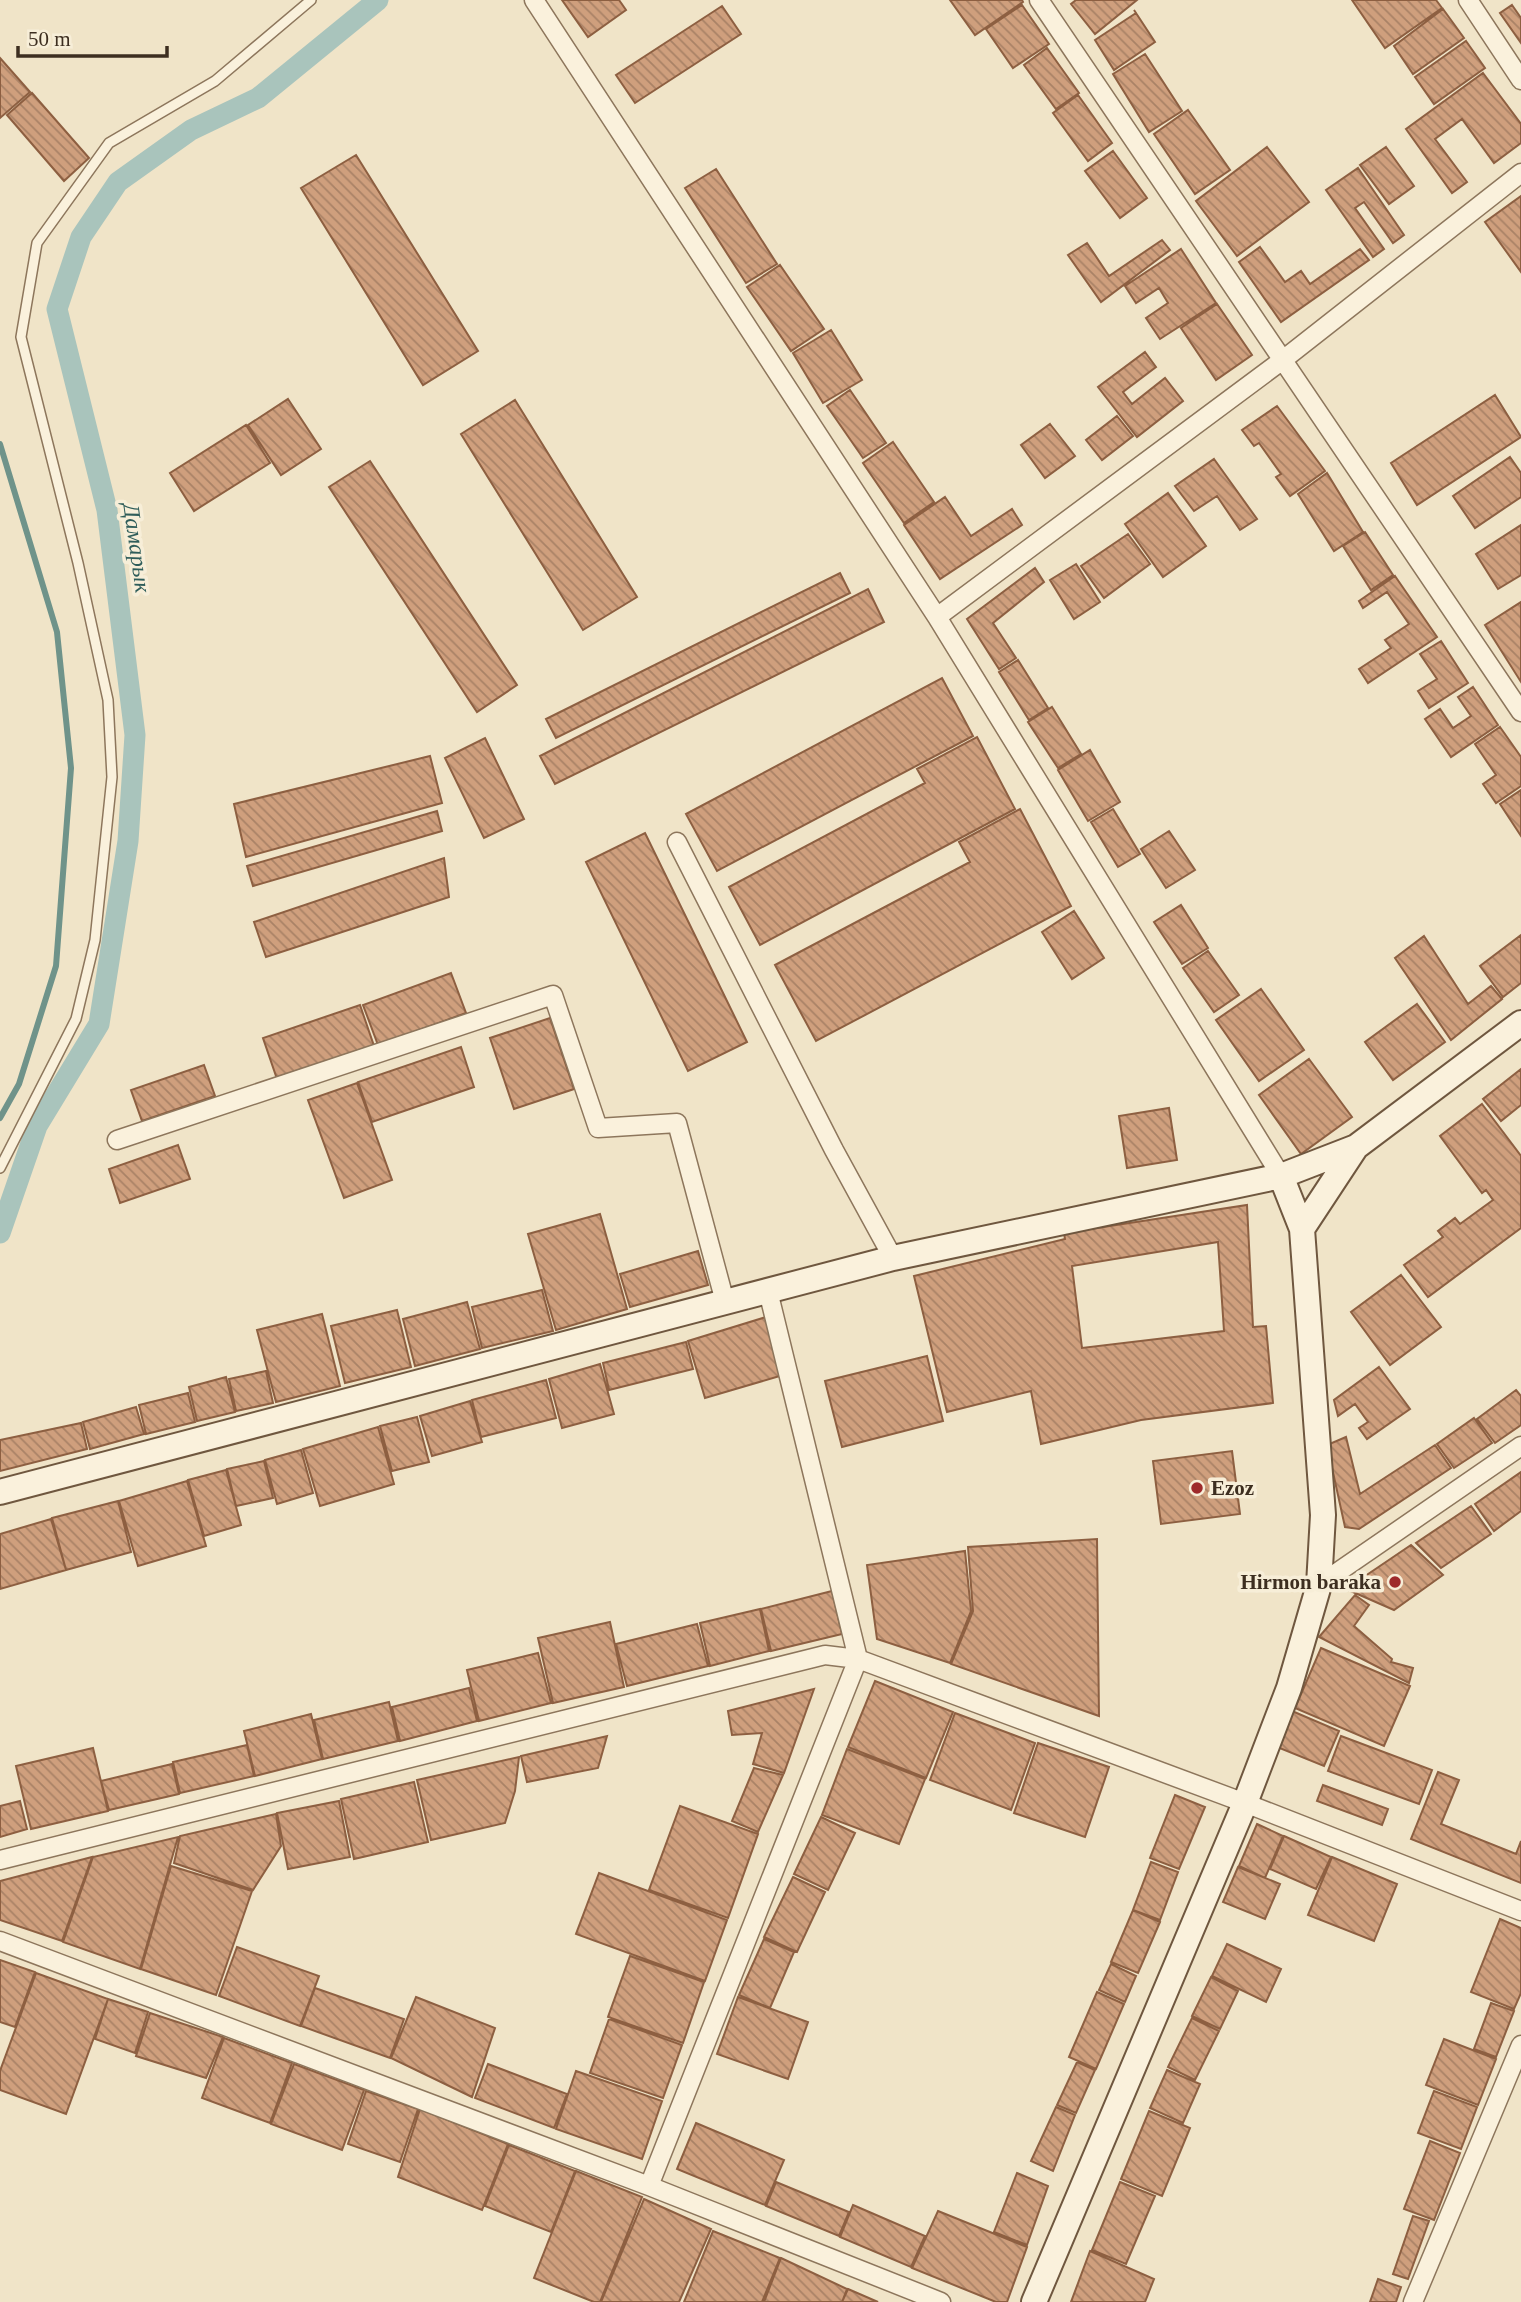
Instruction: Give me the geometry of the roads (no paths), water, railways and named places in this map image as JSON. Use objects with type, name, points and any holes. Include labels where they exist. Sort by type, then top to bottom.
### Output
[{"type":"main road","points":[[0,1492],[893,1258],[1281,1176],[1356,1147],[1521,1023]]},
{"type":"main road","points":[[1302,1229],[1356,1147]]},
{"type":"main road","points":[[1034,2302],[1245,1803],[1289,1688],[1319,1585],[1322,1516],[1302,1229],[1281,1176]]},
{"type":"street","points":[[534,0],[937,617],[1281,1176]]},
{"type":"street","points":[[1039,0],[1521,712]]},
{"type":"street","points":[[1468,0],[1521,80]]},
{"type":"street","points":[[937,617],[1284,359],[1521,173]]},
{"type":"street","points":[[677,842],[834,1150],[893,1258]]},
{"type":"street","points":[[117,1140],[553,995],[598,1128],[677,1123],[725,1301]]},
{"type":"street","points":[[649,2186],[858,1659],[768,1291]]},
{"type":"street","points":[[1319,1585],[1521,1446]]},
{"type":"street","points":[[0,1860],[825,1655],[858,1659],[1245,1803],[1521,1911]]},
{"type":"street","points":[[0,1941],[649,2186],[941,2302]]},
{"type":"street","points":[[1413,2302],[1521,2045]]},
{"type":"lane","points":[[0,1168],[76,1019],[94,940],[112,777],[108,700],[78,563],[21,337],[37,243],[109,143],[215,80],[311,0]]},
{"type":"waterway","name":"Дамарык","points":[[0,1233],[37,1126],[99,1024],[128,841],[135,735],[107,510],[57,309],[81,237],[118,182],[191,130],[258,98],[378,0]]},
{"type":"waterway","points":[[0,444],[57,632],[71,768],[56,966],[19,1084],[0,1118]]},
{"type":"place","name":"Ezoz","points":[[1197,1488]]},
{"type":"place","name":"Hirmon baraka","points":[[1395,1582]]}]
